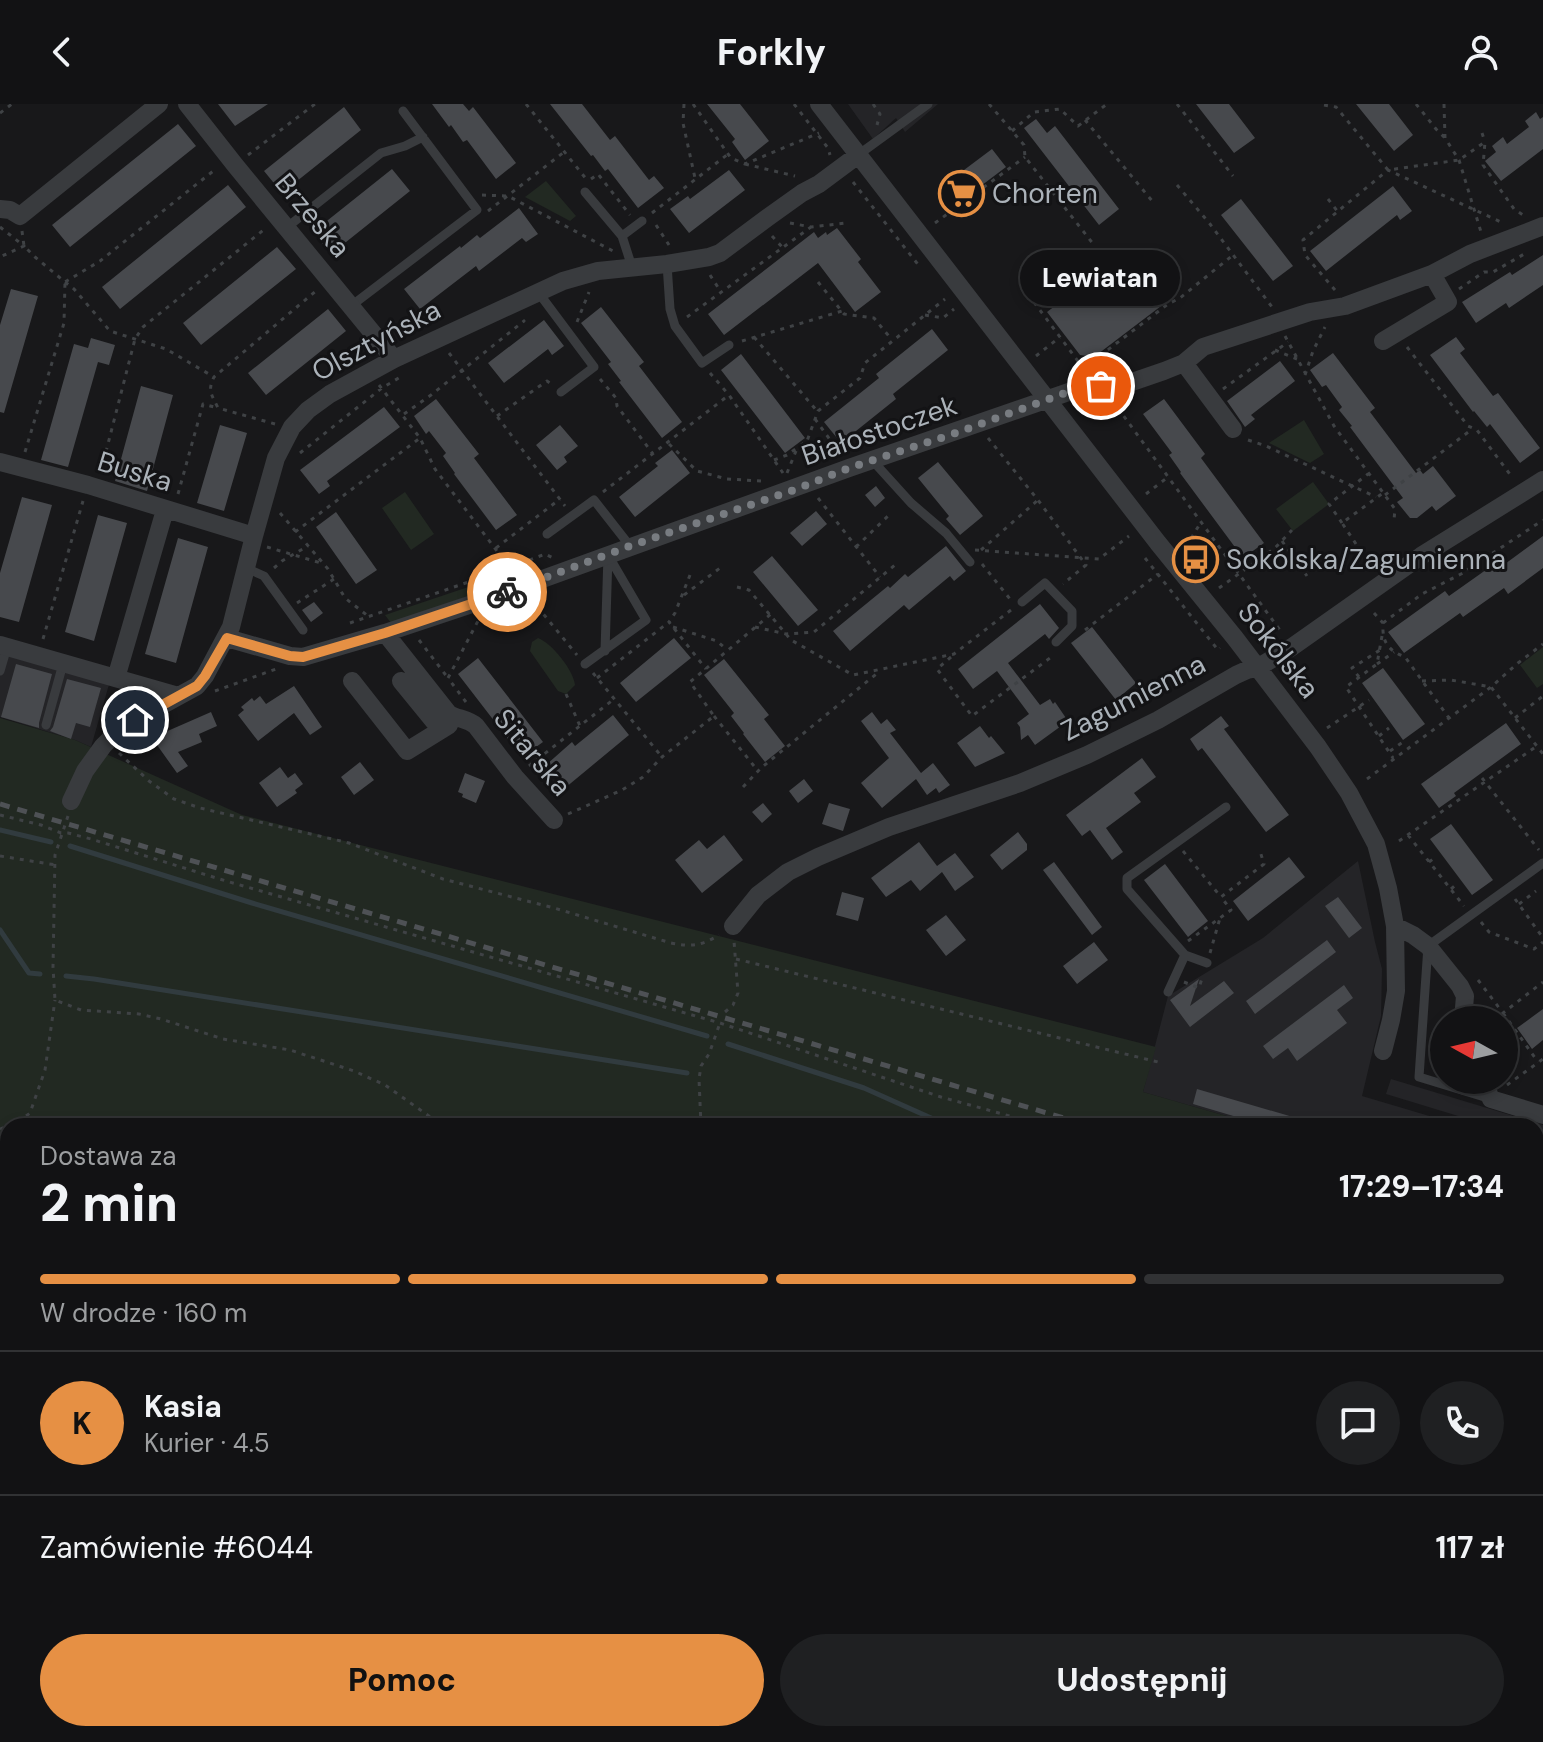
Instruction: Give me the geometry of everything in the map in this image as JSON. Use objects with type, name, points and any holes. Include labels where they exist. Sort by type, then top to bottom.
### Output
[{"type":"street","points":[[0,209],[20,216],[159,104]]},
{"type":"street","name":"Sokólska","points":[[819,104],[865,149],[1049,399],[1318,747],[1349,793],[1376,844],[1395,926],[1396,991],[1383,1051]]},
{"type":"street","name":"Brzeska","points":[[190,105],[232,162],[394,359]]},
{"type":"street","name":"Olsztyńska","points":[[71,801],[93,758],[110,739],[135,720],[201,682],[231,627],[276,458],[290,430],[324,398],[394,359],[563,281],[631,264],[674,262],[720,253],[865,149]]},
{"type":"street","name":"Białostoczek","points":[[227,638],[290,656],[309,656],[409,626],[573,569],[796,483],[1083,387],[1132,382],[1184,363],[1203,347],[1310,312],[1341,306],[1432,274],[1486,248],[1528,241],[1543,226]]},
{"type":"street","points":[[1390,338],[1448,302],[1432,274]]},
{"type":"street","points":[[1184,363],[1233,429]]},
{"type":"street","name":"Buska","points":[[6,466],[92,487],[253,539]]},
{"type":"street","name":"Zagumienna","points":[[733,926],[758,895],[788,872],[818,857],[889,827],[1020,783],[1087,755],[1158,720],[1236,675],[1257,668],[1421,556],[1543,480]]},
{"type":"street","points":[[118,679],[169,511]]},
{"type":"street","name":"Sitarska","points":[[385,633],[449,714],[476,726],[515,777],[554,820]]},
{"type":"street","points":[[4,646],[182,695]]},
{"type":"street","points":[[352,681],[407,751],[463,719]]},
{"type":"street","points":[[401,681],[441,730]]},
{"type":"street","points":[[1395,926],[1428,946],[1465,996],[1464,1006]]},
{"type":"street","points":[[1489,1094],[1491,1099],[1543,1115]]},
{"type":"lane","points":[[865,149],[928,104]]},
{"type":"lane","points":[[351,306],[477,210],[403,111]]},
{"type":"lane","points":[[283,223],[381,153],[423,137]]},
{"type":"lane","points":[[586,187],[622,236],[631,264]]},
{"type":"lane","points":[[622,236],[640,222]]},
{"type":"lane","points":[[674,262],[670,309],[675,326],[702,363],[729,345]]},
{"type":"lane","points":[[538,292],[594,367],[561,392]]},
{"type":"lane","points":[[872,460],[911,503],[946,533],[970,562]]},
{"type":"lane","points":[[547,534],[594,500],[630,546]]},
{"type":"lane","points":[[605,651],[608,555]]},
{"type":"lane","points":[[585,664],[646,620],[608,555]]},
{"type":"lane","points":[[246,568],[264,576],[303,630]]},
{"type":"lane","points":[[1022,602],[1045,583],[1072,611],[1072,626],[1058,646]]},
{"type":"lane","points":[[0,671],[4,646]]},
{"type":"lane","points":[[46,725],[63,664]]},
{"type":"lane","points":[[1207,963],[1182,951],[1127,889],[1126,883],[1127,878],[1226,807]]},
{"type":"lane","points":[[1491,1099],[1419,1077],[1428,946],[1543,863]]},
{"type":"lane","points":[[1168,992],[1182,951]]},
{"type":"path","points":[[0,113],[12,104]]},
{"type":"path","points":[[65,282],[100,261],[315,104]]},
{"type":"path","points":[[526,104],[564,152],[586,187],[598,174],[640,222]]},
{"type":"path","points":[[684,104],[683,123],[695,178]]},
{"type":"path","points":[[693,104],[731,158],[805,178]]},
{"type":"path","points":[[794,104],[828,148],[831,155],[822,163]]},
{"type":"path","points":[[865,149],[880,114],[873,104]]},
{"type":"path","points":[[989,104],[1024,145],[1025,157],[1094,245]]},
{"type":"path","points":[[1011,132],[1034,112],[1060,109],[1078,126],[1107,104]]},
{"type":"path","points":[[1177,104],[1233,176]]},
{"type":"path","points":[[1416,104],[1459,160],[1486,248]]},
{"type":"path","points":[[1444,104],[1445,138]]},
{"type":"path","points":[[1324,105],[1336,107],[1388,170],[1475,211],[1528,241],[1493,272],[1484,272],[1446,298]]},
{"type":"path","points":[[1085,120],[1153,202]]},
{"type":"path","points":[[1482,133],[1485,142],[1483,165],[1514,209],[1543,226]]},
{"type":"path","points":[[745,164],[818,134]]},
{"type":"path","points":[[1305,375],[1313,351],[1341,306],[1335,289],[1305,255],[1303,240],[1388,170],[1459,160],[1485,142]]},
{"type":"path","points":[[487,212],[564,152]]},
{"type":"path","points":[[674,262],[649,215],[728,154]]},
{"type":"path","points":[[935,223],[1025,157]]},
{"type":"path","points":[[841,166],[926,274]]},
{"type":"path","points":[[1177,185],[1275,312],[1334,426],[1395,509],[1394,520]]},
{"type":"path","points":[[467,196],[508,196],[619,254],[631,264]]},
{"type":"path","points":[[1328,199],[1338,212]]},
{"type":"path","points":[[20,216],[24,246]]},
{"type":"path","points":[[767,218],[811,227],[846,223]]},
{"type":"path","points":[[38,656],[135,339],[143,327],[283,223]]},
{"type":"path","points":[[0,227],[74,289],[110,331],[180,356],[214,377]]},
{"type":"path","points":[[675,326],[811,227]]},
{"type":"path","points":[[0,260],[2,256],[24,246]]},
{"type":"path","points":[[1028,294],[1083,369],[1233,255]]},
{"type":"path","points":[[571,337],[598,271]]},
{"type":"path","points":[[218,408],[210,391],[214,377],[329,280]]},
{"type":"path","points":[[6,466],[64,323],[65,282]]},
{"type":"path","points":[[818,282],[844,314],[874,318],[893,340]]},
{"type":"path","points":[[774,460],[807,441],[818,411],[860,378],[865,363],[945,299]]},
{"type":"path","points":[[403,414],[524,321],[510,305]]},
{"type":"path","points":[[925,315],[943,318],[954,309]]},
{"type":"path","points":[[729,345],[842,311]]},
{"type":"path","points":[[754,337],[818,411]]},
{"type":"path","points":[[1036,356],[1060,337]]},
{"type":"path","points":[[437,338],[573,515]]},
{"type":"path","points":[[1390,338],[1468,426],[1477,430],[1517,483]]},
{"type":"path","points":[[1210,399],[1288,342]]},
{"type":"path","points":[[1275,350],[1297,359]]},
{"type":"path","points":[[702,363],[729,395],[774,460],[880,577]]},
{"type":"path","points":[[591,369],[616,398],[617,406],[653,454]]},
{"type":"path","points":[[369,372],[403,414],[420,438],[435,469],[509,568]]},
{"type":"path","points":[[298,454],[382,388],[402,376]]},
{"type":"path","points":[[497,416],[547,381],[561,392]]},
{"type":"path","points":[[1101,386],[1292,647]]},
{"type":"path","points":[[594,500],[729,395]]},
{"type":"path","points":[[169,511],[203,404],[290,430]]},
{"type":"path","points":[[800,446],[844,459],[815,419]]},
{"type":"path","points":[[1342,523],[1472,428]]},
{"type":"path","points":[[1233,429],[1239,430],[1249,441],[1376,497]]},
{"type":"path","points":[[295,532],[420,438]]},
{"type":"path","points":[[988,438],[1086,565],[1054,591]]},
{"type":"path","points":[[667,443],[697,471],[727,479],[766,481]]},
{"type":"path","points":[[796,483],[800,446]]},
{"type":"path","points":[[1356,544],[1329,504],[1369,473]]},
{"type":"path","points":[[1146,494],[1168,477]]},
{"type":"path","points":[[265,494],[323,563],[345,598],[369,617]]},
{"type":"path","points":[[495,549],[560,499]]},
{"type":"path","points":[[981,550],[1038,500]]},
{"type":"path","points":[[856,547],[889,515]]},
{"type":"path","points":[[1383,623],[1422,594],[1461,574],[1543,520]]},
{"type":"path","points":[[1186,547],[1201,522]]},
{"type":"path","points":[[1219,588],[1292,530]]},
{"type":"path","points":[[1058,646],[972,716],[937,669],[1016,606],[969,549],[1099,559],[1129,536]]},
{"type":"path","points":[[253,539],[323,563]]},
{"type":"path","points":[[1282,541],[1307,576]]},
{"type":"path","points":[[264,576],[308,546]]},
{"type":"path","points":[[341,626],[545,554],[573,569]]},
{"type":"path","points":[[1142,554],[1218,650]]},
{"type":"path","points":[[755,627],[786,634],[814,632],[895,565]]},
{"type":"path","points":[[681,597],[720,568]]},
{"type":"path","points":[[1079,634],[1158,574]]},
{"type":"path","points":[[597,678],[669,622],[690,575]]},
{"type":"path","points":[[289,609],[334,579]]},
{"type":"path","points":[[737,587],[749,590],[791,640],[853,675],[954,654]]},
{"type":"path","points":[[448,678],[490,598]]},
{"type":"path","points":[[1374,613],[1383,623],[1377,664]]},
{"type":"path","points":[[758,771],[690,682],[771,614]]},
{"type":"path","points":[[669,622],[706,669]]},
{"type":"path","points":[[409,626],[471,710],[463,719]]},
{"type":"path","points":[[673,627],[717,641],[727,650]]},
{"type":"path","points":[[1382,636],[1394,652],[1405,657],[1449,718]]},
{"type":"path","points":[[1367,779],[1491,687],[1543,644]]},
{"type":"path","points":[[1359,677],[1352,668],[1380,650]]},
{"type":"path","points":[[1394,652],[1346,687],[1394,759]]},
{"type":"path","points":[[182,695],[208,694],[309,656]]},
{"type":"path","points":[[743,787],[758,771],[883,669]]},
{"type":"path","points":[[118,679],[106,718],[110,739],[118,752],[174,799],[349,843],[443,879],[671,943],[691,947],[710,941],[733,926]]},
{"type":"path","points":[[1422,681],[1451,680],[1491,687],[1542,752]]},
{"type":"path","points":[[566,694],[580,726]]},
{"type":"path","points":[[1515,718],[1543,696]]},
{"type":"path","points":[[515,777],[614,699]]},
{"type":"path","points":[[1327,728],[1369,700]]},
{"type":"path","points":[[554,820],[622,790],[643,777],[662,757],[714,716]]},
{"type":"path","points":[[1379,736],[1389,728]]},
{"type":"path","points":[[1389,752],[1403,742]]},
{"type":"path","points":[[1399,841],[1484,779],[1537,746]]},
{"type":"path","points":[[1510,757],[1513,762]]},
{"type":"path","points":[[1484,779],[1543,855]]},
{"type":"path","points":[[0,815],[720,1023],[941,1097],[1017,1118]]},
{"type":"path","points":[[24,1118],[30,1113],[45,1070],[55,1000],[55,855],[61,833]]},
{"type":"path","points":[[1408,835],[1472,916],[1489,932],[1534,949],[1543,940],[1508,889]]},
{"type":"path","points":[[1176,843],[1231,910],[1182,951]]},
{"type":"path","points":[[1221,897],[1264,864],[1260,851]]},
{"type":"path","points":[[0,856],[56,865]]},
{"type":"path","points":[[1429,862],[1437,856]]},
{"type":"path","points":[[1451,889],[1458,883]]},
{"type":"path","points":[[1519,904],[1536,891]]},
{"type":"path","points":[[725,1012],[733,1005],[738,993],[736,959],[1158,1062]]},
{"type":"path","points":[[1478,980],[1498,1006]]},
{"type":"path","points":[[1512,1006],[1543,982]]},
{"type":"path","points":[[55,1000],[81,1010],[139,1014],[223,1039],[290,1050],[354,1071],[385,1085],[432,1118]]},
{"type":"path","points":[[701,1118],[701,1066],[709,1054],[720,1023]]},
{"type":"path","points":[[1518,1034],[1538,1063]]},
{"type":"path","points":[[1491,1099],[1543,1059]]},
{"type":"shaded area","points":[[848,104],[938,104],[905,132],[896,118],[873,139]]},
{"type":"shaded area","points":[[546,181],[576,216],[570,221],[525,197]]},
{"type":"shaded area","points":[[1304,420],[1324,454],[1310,463],[1269,443]]},
{"type":"shaded area","points":[[1313,482],[1329,504],[1293,531],[1276,509]]},
{"type":"shaded area","points":[[405,492],[434,534],[411,550],[382,508]]},
{"type":"shaded area","points":[[489,580],[489,589],[391,623],[385,615]]},
{"type":"shaded area","points":[[538,638],[556,651],[571,672],[575,685],[566,694],[558,691],[530,651],[532,642]]},
{"type":"shaded area","points":[[1543,647],[1543,684],[1537,688],[1520,665]]},
{"type":"shaded area","points":[[0,649],[110,681],[91,747],[0,717]]},
{"type":"shaded area","points":[[0,718],[75,740],[242,815],[1156,1047],[1143,1092],[1233,1118],[0,1118]]},
{"type":"shaded area","points":[[1358,861],[1382,969],[1381,1016],[1362,1096],[1436,1118],[1233,1118],[1143,1092],[1168,996],[1263,938]]},
{"type":"shaded area","points":[[1391,1079],[1430,1091],[1430,1094],[1441,1094],[1520,1118],[1465,1118],[1386,1094]]},
{"type":"building","points":[[218,104],[268,104],[235,126]]},
{"type":"building","points":[[432,104],[463,104],[469,111],[473,107],[516,163],[496,179],[467,140],[463,142]]},
{"type":"building","points":[[550,104],[582,104],[610,140],[615,136],[649,180],[654,176],[664,188],[638,208]]},
{"type":"building","points":[[707,104],[740,104],[769,141],[745,160],[732,142],[735,139]]},
{"type":"building","points":[[1196,104],[1229,104],[1255,138],[1234,153]]},
{"type":"building","points":[[1356,104],[1389,104],[1413,135],[1394,151]]},
{"type":"building","points":[[344,107],[361,130],[282,193],[264,171]]},
{"type":"building","points":[[1536,112],[1540,119],[1543,117],[1543,149],[1501,181],[1485,161],[1496,152],[1492,146],[1503,137],[1507,144],[1529,127],[1525,121]]},
{"type":"building","points":[[1036,119],[1047,133],[1055,126],[1119,209],[1099,225],[1024,128]]},
{"type":"building","points":[[178,124],[196,146],[70,247],[52,225]]},
{"type":"building","points":[[992,149],[1006,167],[957,204],[944,185]]},
{"type":"building","points":[[392,169],[410,191],[331,254],[313,232]]},
{"type":"building","points":[[729,170],[745,190],[689,233],[670,209],[688,196],[690,199]]},
{"type":"building","points":[[228,185],[246,207],[120,309],[102,287]]},
{"type":"building","points":[[1393,186],[1412,211],[1400,220],[1397,215],[1326,271],[1310,251]]},
{"type":"building","points":[[1241,199],[1293,266],[1273,281],[1221,215]]},
{"type":"building","points":[[519,208],[538,234],[526,242],[522,238],[479,271],[476,266],[420,309],[404,289],[460,246],[477,235],[480,238]]},
{"type":"building","points":[[837,228],[881,292],[855,312],[818,263],[724,335],[708,314],[814,232],[818,238]]},
{"type":"building","points":[[277,247],[296,269],[201,345],[183,323]]},
{"type":"building","points":[[1127,251],[1135,262],[1131,265],[1154,295],[1158,292],[1165,303],[1094,357],[1080,355],[1047,312]]},
{"type":"building","points":[[1543,255],[1543,285],[1509,308],[1506,303],[1476,323],[1462,302]]},
{"type":"building","points":[[11,289],[38,296],[4,413],[0,412],[0,325]]},
{"type":"building","points":[[601,307],[644,362],[639,366],[682,422],[662,438],[619,382],[608,364],[611,362],[581,323]]},
{"type":"building","points":[[328,309],[346,331],[266,395],[248,373]]},
{"type":"building","points":[[544,320],[564,346],[552,355],[548,349],[504,383],[488,363]]},
{"type":"building","points":[[932,329],[948,350],[893,394],[896,399],[841,443],[824,422],[879,378],[876,374]]},
{"type":"building","points":[[1456,337],[1465,349],[1460,353],[1493,396],[1498,393],[1540,448],[1520,463],[1490,424],[1487,427],[1473,412],[1430,355]]},
{"type":"building","points":[[91,338],[115,345],[109,365],[98,362],[68,467],[41,460],[74,344],[88,348]]},
{"type":"building","points":[[1333,353],[1375,408],[1370,412],[1416,473],[1420,470],[1423,474],[1433,466],[1456,496],[1436,511],[1432,506],[1417,518],[1410,518],[1397,502],[1403,498],[1350,427],[1339,410],[1342,407],[1310,370]]},
{"type":"building","points":[[741,354],[805,438],[785,453],[721,370]]},
{"type":"building","points":[[1280,361],[1295,381],[1251,415],[1255,419],[1245,427],[1227,401]]},
{"type":"building","points":[[141,386],[173,395],[147,491],[115,481]]},
{"type":"building","points":[[436,399],[479,454],[474,458],[517,515],[496,530],[454,474],[443,456],[446,453],[429,431],[426,434],[414,416]]},
{"type":"building","points":[[1164,399],[1205,454],[1201,458],[1264,543],[1243,558],[1180,473],[1169,455],[1172,453],[1143,414]]},
{"type":"building","points":[[384,407],[400,427],[327,481],[330,486],[319,494],[300,470]]},
{"type":"building","points":[[220,425],[247,433],[224,511],[197,503]]},
{"type":"building","points":[[560,425],[578,446],[564,457],[567,462],[557,470],[536,445]]},
{"type":"building","points":[[672,450],[690,473],[635,517],[619,497],[658,466],[655,463]]},
{"type":"building","points":[[938,462],[983,516],[960,535],[946,519],[949,516],[918,478]]},
{"type":"building","points":[[876,486],[885,498],[875,507],[865,495]]},
{"type":"building","points":[[22,497],[52,505],[19,622],[0,617],[0,573]]},
{"type":"building","points":[[816,511],[827,524],[802,546],[790,533]]},
{"type":"building","points":[[336,512],[377,570],[356,584],[316,527]]},
{"type":"building","points":[[98,515],[127,523],[94,641],[65,632]]},
{"type":"building","points":[[1543,536],[1543,568],[1508,594],[1504,588],[1463,617],[1460,613],[1404,653],[1388,632],[1445,591],[1449,596],[1490,567],[1494,572]]},
{"type":"building","points":[[178,538],[208,547],[176,663],[145,654]]},
{"type":"building","points":[[946,546],[966,571],[954,581],[950,576],[909,610],[904,605],[850,651],[833,631],[888,586],[890,588],[905,574],[908,577]]},
{"type":"building","points":[[772,556],[818,610],[798,626],[753,572]]},
{"type":"building","points":[[314,602],[323,613],[311,622],[302,610]]},
{"type":"building","points":[[1040,604],[1059,628],[1049,639],[1045,634],[1008,663],[1040,705],[1050,699],[1068,721],[1035,745],[1028,735],[1021,740],[1017,723],[1029,714],[997,671],[973,689],[958,669]]},
{"type":"building","points":[[1092,627],[1136,683],[1116,700],[1071,643]]},
{"type":"building","points":[[674,638],[691,658],[636,702],[620,683]]},
{"type":"building","points":[[478,658],[543,742],[522,757],[458,674]]},
{"type":"building","points":[[724,659],[769,715],[764,719],[785,746],[765,762],[731,716],[734,713],[704,675]]},
{"type":"building","points":[[16,664],[52,674],[39,728],[1,717]]},
{"type":"building","points":[[1383,668],[1425,724],[1403,740],[1362,683]]},
{"type":"building","points":[[67,679],[101,688],[90,727],[76,723],[71,739],[50,731]]},
{"type":"building","points":[[294,686],[322,727],[310,735],[294,713],[258,741],[238,715],[244,710],[241,707],[260,696],[266,704]]},
{"type":"building","points":[[211,712],[217,726],[199,734],[202,742],[178,752],[188,766],[177,773],[152,738],[129,751],[124,743],[156,722],[163,733]]},
{"type":"building","points":[[872,712],[881,724],[887,719],[896,730],[890,733],[921,773],[933,763],[950,785],[939,793],[936,788],[927,795],[916,779],[882,808],[861,783],[889,758],[861,721]]},
{"type":"building","points":[[613,715],[629,735],[565,788],[546,765],[572,742],[575,746]]},
{"type":"building","points":[[1221,716],[1229,726],[1224,729],[1289,815],[1266,832],[1202,748],[1198,751],[1190,739]]},
{"type":"building","points":[[1506,723],[1521,744],[1454,793],[1456,796],[1439,808],[1421,784]]},
{"type":"building","points":[[980,726],[1005,753],[975,767],[957,743]]},
{"type":"building","points":[[1142,758],[1156,777],[1134,793],[1141,802],[1106,828],[1123,852],[1112,860],[1090,830],[1082,836],[1066,815]]},
{"type":"building","points":[[360,762],[374,780],[354,795],[341,777]]},
{"type":"building","points":[[280,767],[288,778],[295,773],[303,784],[295,790],[297,793],[277,807],[259,783]]},
{"type":"building","points":[[465,773],[485,781],[476,803],[458,792]]},
{"type":"building","points":[[804,779],[813,791],[798,803],[789,791]]},
{"type":"building","points":[[763,803],[772,814],[762,823],[752,812]]},
{"type":"building","points":[[829,803],[850,809],[843,831],[822,824]]},
{"type":"building","points":[[1451,824],[1493,880],[1472,895],[1430,839]]},
{"type":"building","points":[[1018,832],[1027,844],[1027,850],[1002,870],[990,855]]},
{"type":"building","points":[[724,835],[743,860],[702,893],[675,860],[699,840],[707,849]]},
{"type":"building","points":[[919,842],[937,866],[955,853],[974,877],[955,891],[942,872],[920,891],[911,880],[886,897],[871,878]]},
{"type":"building","points":[[1289,857],[1305,877],[1248,921],[1233,901]]},
{"type":"building","points":[[1054,862],[1102,927],[1092,935],[1043,870]]},
{"type":"building","points":[[1165,864],[1208,921],[1188,937],[1144,880]]},
{"type":"building","points":[[842,892],[864,898],[858,921],[836,915]]},
{"type":"building","points":[[1338,897],[1362,928],[1349,938],[1325,906]]},
{"type":"building","points":[[946,915],[966,940],[946,956],[926,930]]},
{"type":"building","points":[[1327,940],[1336,952],[1255,1014],[1246,1001]]},
{"type":"building","points":[[1094,942],[1108,960],[1077,984],[1063,966]]},
{"type":"building","points":[[1199,979],[1190,1006],[1224,981],[1234,993],[1190,1027],[1170,1000]]},
{"type":"building","points":[[1344,985],[1353,998],[1337,1010],[1347,1023],[1297,1061],[1288,1048],[1273,1059],[1263,1046]]},
{"type":"building","points":[[1543,1009],[1543,1040],[1532,1049],[1518,1027]]},
{"type":"building","points":[[1197,1089],[1296,1118],[1240,1118],[1193,1104]]},
{"type":"waterway","points":[[0,830],[51,842]]},
{"type":"waterway","points":[[70,846],[252,903],[707,1036]]},
{"type":"waterway","points":[[0,930],[29,973],[40,974]]},
{"type":"waterway","points":[[66,976],[687,1073]]},
{"type":"waterway","points":[[728,1044],[864,1088],[931,1118]]},
{"type":"railway","points":[[0,804],[1064,1118]]},
{"type":"way so far","points":[[507,592],[1068,392],[1101,386]]},
{"type":"place","name":"Chorten","points":[[961,193]]},
{"type":"place","name":"Lewiatan","points":[[1101,386]]},
{"type":"place","name":"Sokólska/Zagumienna","points":[[1195,559]]},
{"type":"route","points":[[135,720],[197,686],[227,638],[303,657],[507,592]]}]
